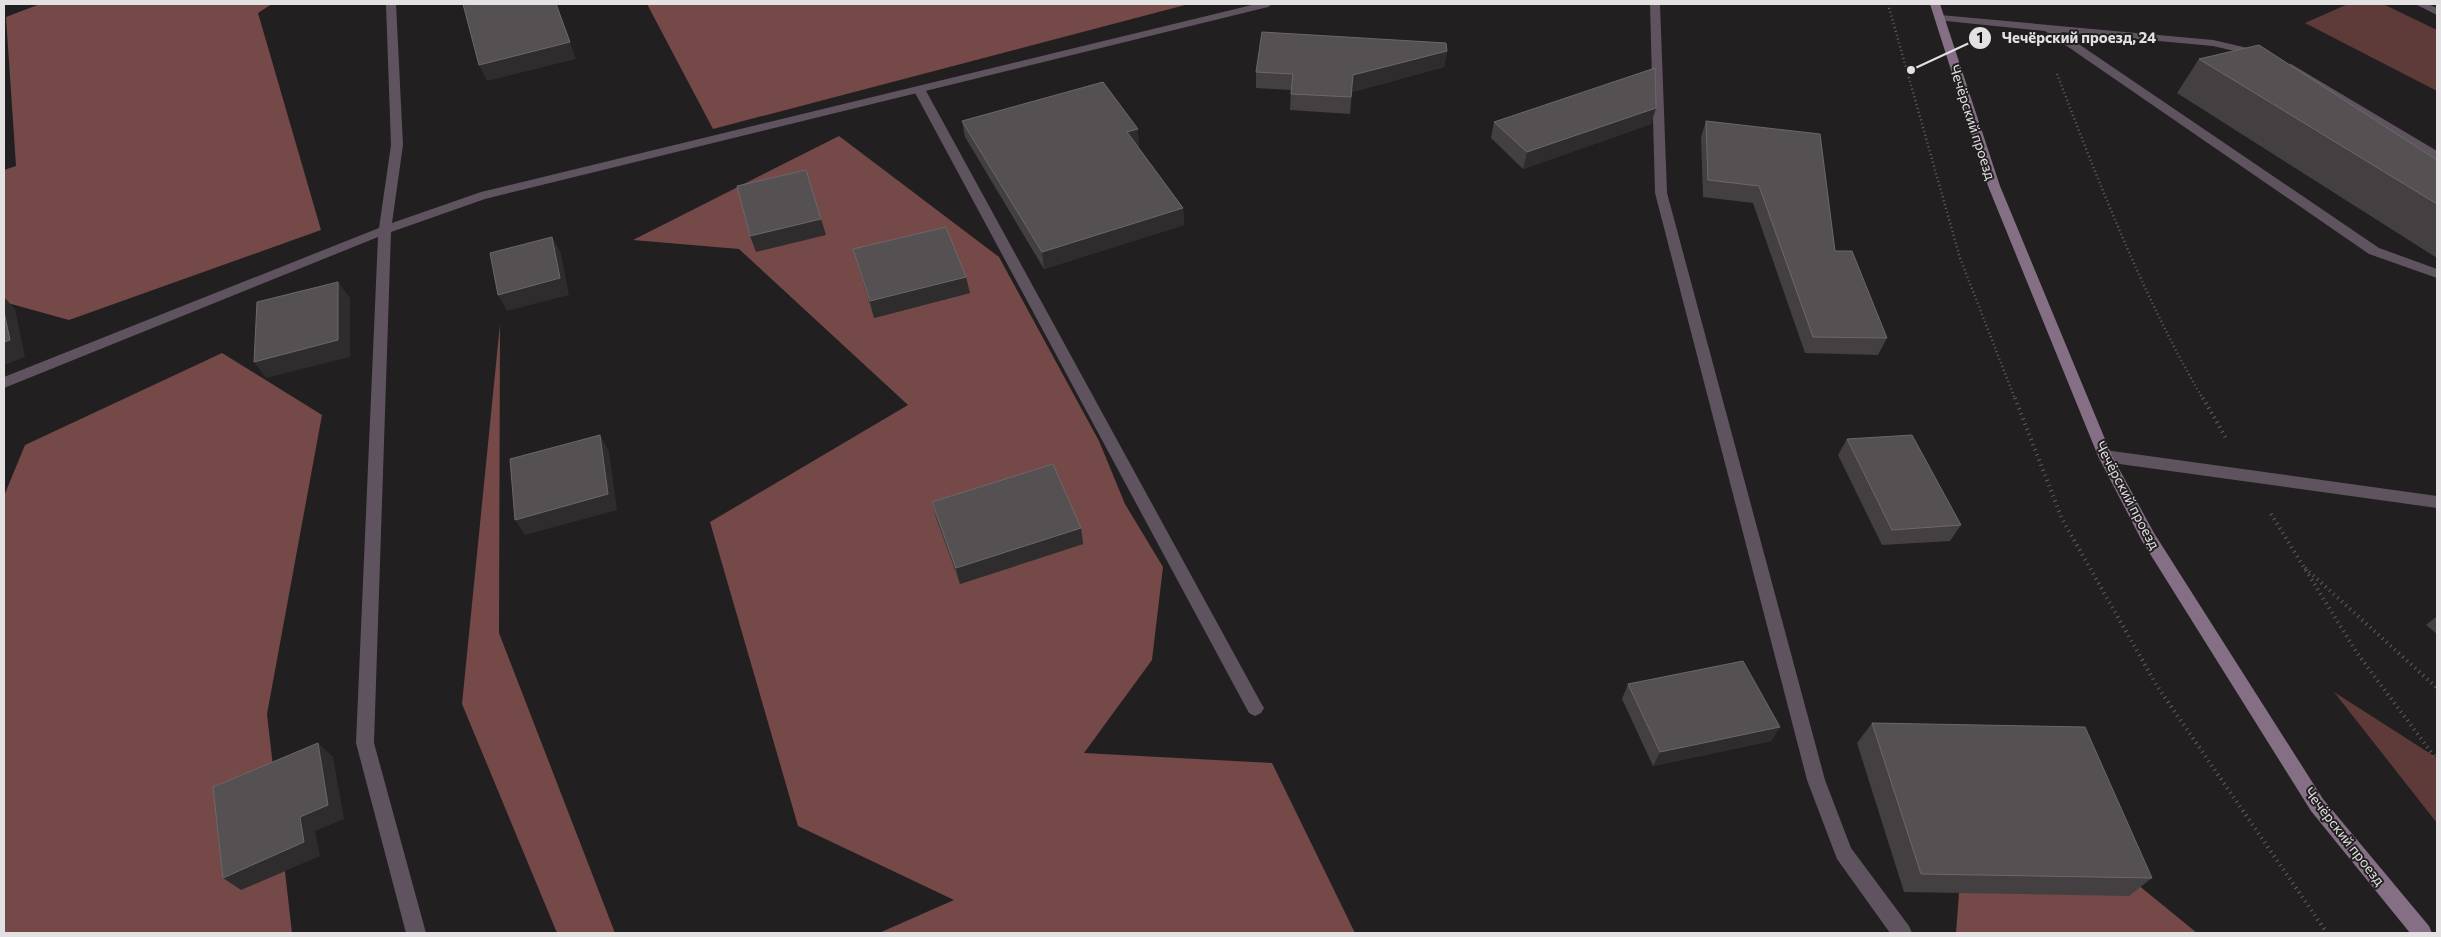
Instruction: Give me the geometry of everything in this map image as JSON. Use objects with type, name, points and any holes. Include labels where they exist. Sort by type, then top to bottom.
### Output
[{"type":"main road","name":"Чечёрский проезд","points":[[1935,4],[1994,186],[2105,456],[2148,537],[2317,805],[2422,933]]},
{"type":"street","points":[[391,4],[397,145],[385,230],[365,742],[416,933]]},
{"type":"street","points":[[4,383],[385,230],[481,196],[1268,4]]},
{"type":"street","points":[[1655,4],[1661,193],[1810,761],[1844,853],[1902,933]]},
{"type":"street","points":[[2420,4],[2437,12]]},
{"type":"street","points":[[1940,18],[2213,43],[2254,51],[2275,60],[2437,156]]},
{"type":"street","points":[[2042,28],[2374,251],[2437,274]]},
{"type":"street","points":[[919,89],[1255,708]]},
{"type":"street","points":[[2105,456],[2437,502]]},
{"type":"path","points":[[1888,4],[1960,258],[2062,519],[2157,686],[2327,933]]},
{"type":"path","points":[[2042,28],[2096,176],[2180,358],[2301,564],[2357,653],[2437,760]]},
{"type":"path","points":[[2301,564],[2437,688]]},
{"type":"shaded area","points":[[40,4],[272,4],[258,13],[321,230],[69,320],[4,302],[4,170],[16,166],[6,17]]},
{"type":"shaded area","points":[[647,4],[1189,4],[713,129]]},
{"type":"shaded area","points":[[2348,4],[2383,4],[2437,30],[2437,91],[2305,23]]},
{"type":"shaded area","points":[[839,136],[999,257],[1099,441],[1125,504],[1163,567],[1152,660],[1084,753],[1272,763],[1355,933],[879,933],[954,900],[798,826],[710,522],[908,405],[739,249],[633,240]]},
{"type":"shaded area","points":[[500,324],[499,633],[615,933],[557,933],[462,704]]},
{"type":"shaded area","points":[[222,353],[322,415],[267,714],[292,933],[4,933],[4,496],[25,445]]},
{"type":"shaded area","points":[[2334,692],[2437,758],[2437,823]]},
{"type":"shaded area","points":[[2088,844],[2197,933],[1956,933],[1962,853]]},
{"type":"building","points":[[463,4],[556,4],[570,42],[479,65]]},
{"type":"building","points":[[1262,32],[1446,43],[1447,51],[1353,75],[1351,97],[1291,94],[1293,74],[1256,72]]},
{"type":"building","points":[[2259,45],[2437,160],[2437,204],[2199,59]]},
{"type":"building","points":[[1655,68],[1656,108],[1527,152],[1494,122]]},
{"type":"building","points":[[1103,82],[1138,129],[1127,132],[1183,208],[1042,252],[962,121]]},
{"type":"building","points":[[1706,121],[1820,134],[1835,251],[1852,251],[1887,338],[1813,337],[1759,186],[1708,180]]},
{"type":"building","points":[[806,170],[821,219],[750,236],[737,186]]},
{"type":"building","points":[[946,227],[966,277],[870,301],[853,249]]},
{"type":"building","points":[[552,237],[560,278],[498,295],[490,253]]},
{"type":"building","points":[[338,282],[338,340],[254,362],[257,302]]},
{"type":"building","points":[[4,312],[10,340],[4,342]]},
{"type":"building","points":[[600,435],[608,494],[515,520],[510,459]]},
{"type":"building","points":[[1912,435],[1961,525],[1892,530],[1847,439]]},
{"type":"building","points":[[1053,464],[1081,528],[956,568],[932,502]]},
{"type":"building","points":[[1743,661],[1780,727],[1660,752],[1628,684]]},
{"type":"building","points":[[1872,723],[2085,727],[2152,878],[1921,874]]},
{"type":"building","points":[[318,743],[328,805],[300,817],[304,842],[223,878],[213,787]]},
{"type":"place","name":"Чечёрский проезд, 24","points":[[1911,70]]}]
